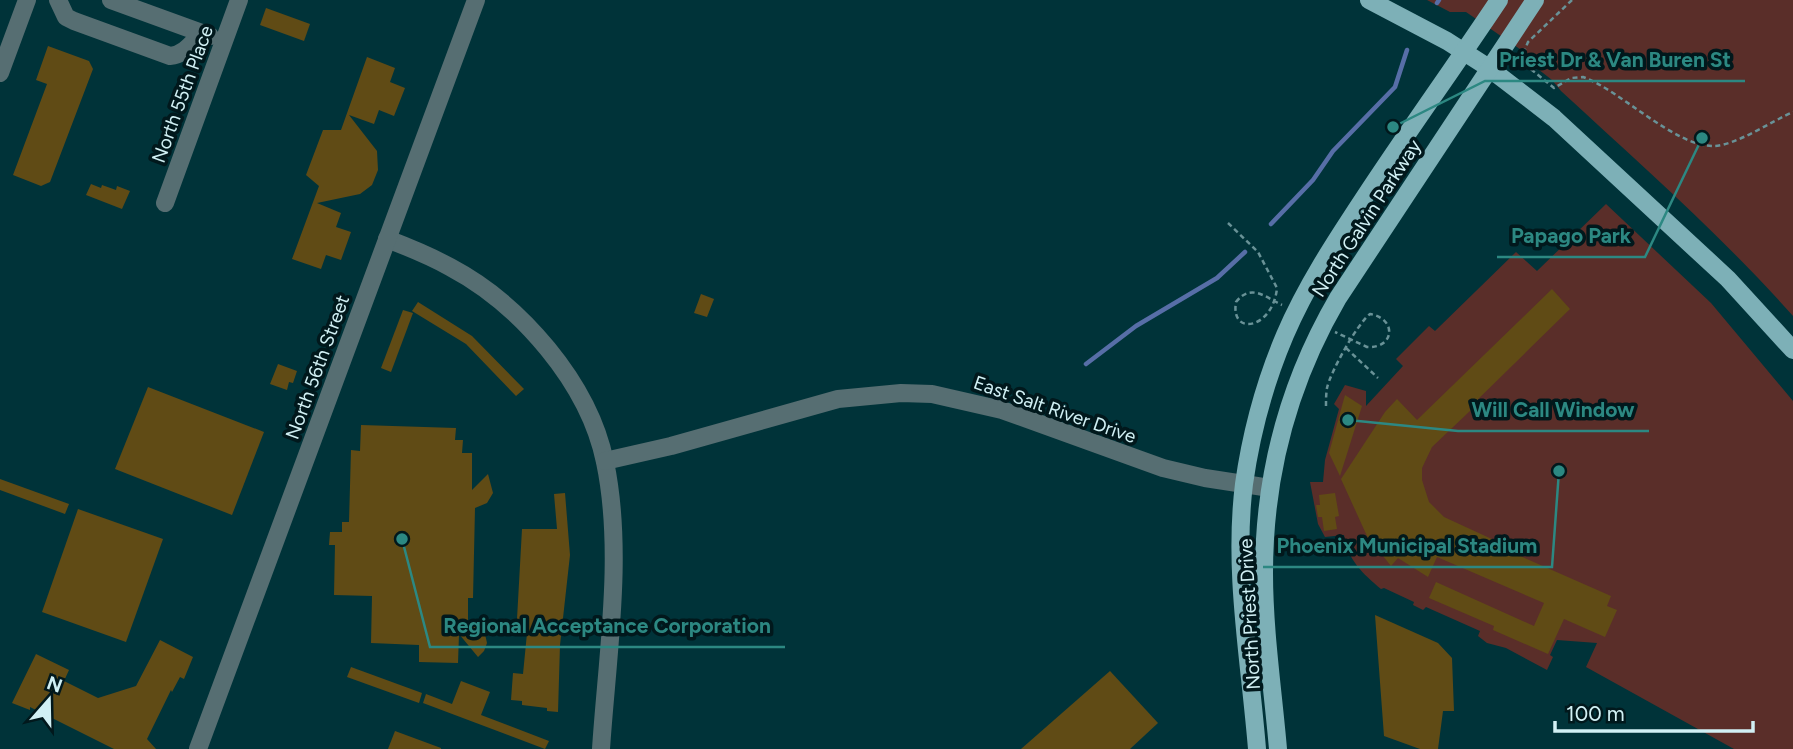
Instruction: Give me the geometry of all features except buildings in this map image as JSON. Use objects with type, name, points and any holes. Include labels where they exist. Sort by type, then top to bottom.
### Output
[{"type":"main road","points":[[1369,0],[1464,52],[1534,101],[1584,144],[1737,288],[1793,350]]},
{"type":"main road","name":"North Galvin Parkway","points":[[1276,357],[1317,271],[1499,0]]},
{"type":"main road","name":"North Galvin Parkway","points":[[1308,358],[1328,315],[1358,265],[1535,0]]},
{"type":"main road","name":"North Priest Drive","points":[[1257,749],[1242,583],[1241,536],[1244,484],[1261,405],[1276,357]]},
{"type":"main road","name":"North Priest Drive","points":[[1278,749],[1264,575],[1266,517],[1270,488],[1291,401],[1308,358]]},
{"type":"street","points":[[0,73],[27,0]]},
{"type":"street","points":[[58,0],[66,17],[74,21],[170,56],[187,49],[202,33]]},
{"type":"street","points":[[111,0],[224,41]]},
{"type":"street","name":"North 55th Place","points":[[165,203],[239,0]]},
{"type":"street","name":"North 56th Street","points":[[198,749],[476,0]]},
{"type":"street","points":[[387,239],[451,267],[483,288],[540,340],[559,362],[596,432],[605,461],[612,516],[614,569],[601,749]]},
{"type":"street","name":"East Salt River Drive","points":[[605,461],[671,446],[838,399],[889,394],[932,394],[982,404],[1163,468],[1205,478],[1270,488]]},
{"type":"path","points":[[1572,0],[1528,42],[1521,59],[1554,88],[1571,78],[1583,77],[1688,139],[1713,146],[1749,134],[1793,112]]},
{"type":"path","points":[[1228,223],[1258,252],[1275,283],[1276,294],[1265,318],[1247,324],[1237,315],[1236,302],[1244,293],[1257,293]]},
{"type":"path","points":[[1326,406],[1327,387],[1362,320],[1370,314],[1381,316],[1388,325],[1390,334],[1384,343],[1367,348]]},
{"type":"path","points":[[1346,348],[1378,378]]},
{"type":"shaded area","points":[[1427,0],[1793,0],[1793,316],[1709,229],[1552,80],[1529,62],[1527,54],[1466,12],[1450,12]]},
{"type":"shaded area","points":[[1606,204],[1711,303],[1793,401],[1793,749],[1734,749],[1586,667],[1597,643],[1557,640],[1547,670],[1506,648],[1487,643],[1478,636],[1480,631],[1426,607],[1423,610],[1413,605],[1414,602],[1381,589],[1352,559],[1344,535],[1325,537],[1318,524],[1310,482],[1323,482],[1325,460],[1339,409],[1334,404],[1345,385],[1366,391],[1366,406],[1403,366],[1396,359],[1429,326],[1435,331],[1516,252],[1537,271]]},
{"type":"waterway","points":[[1271,224],[1313,180],[1333,151],[1395,87],[1407,50]]},
{"type":"waterway","points":[[1086,364],[1136,326],[1217,278],[1245,252]]},
{"type":"place","name":"Priest Dr & Van Buren St","points":[[1393,127]]},
{"type":"place","name":"Papago Park","points":[[1702,138]]},
{"type":"place","name":"Will Call Window","points":[[1348,420]]},
{"type":"place","name":"Phoenix Municipal Stadium","points":[[1559,471]]},
{"type":"place","name":"Regional Acceptance Corporation","points":[[402,539]]}]
